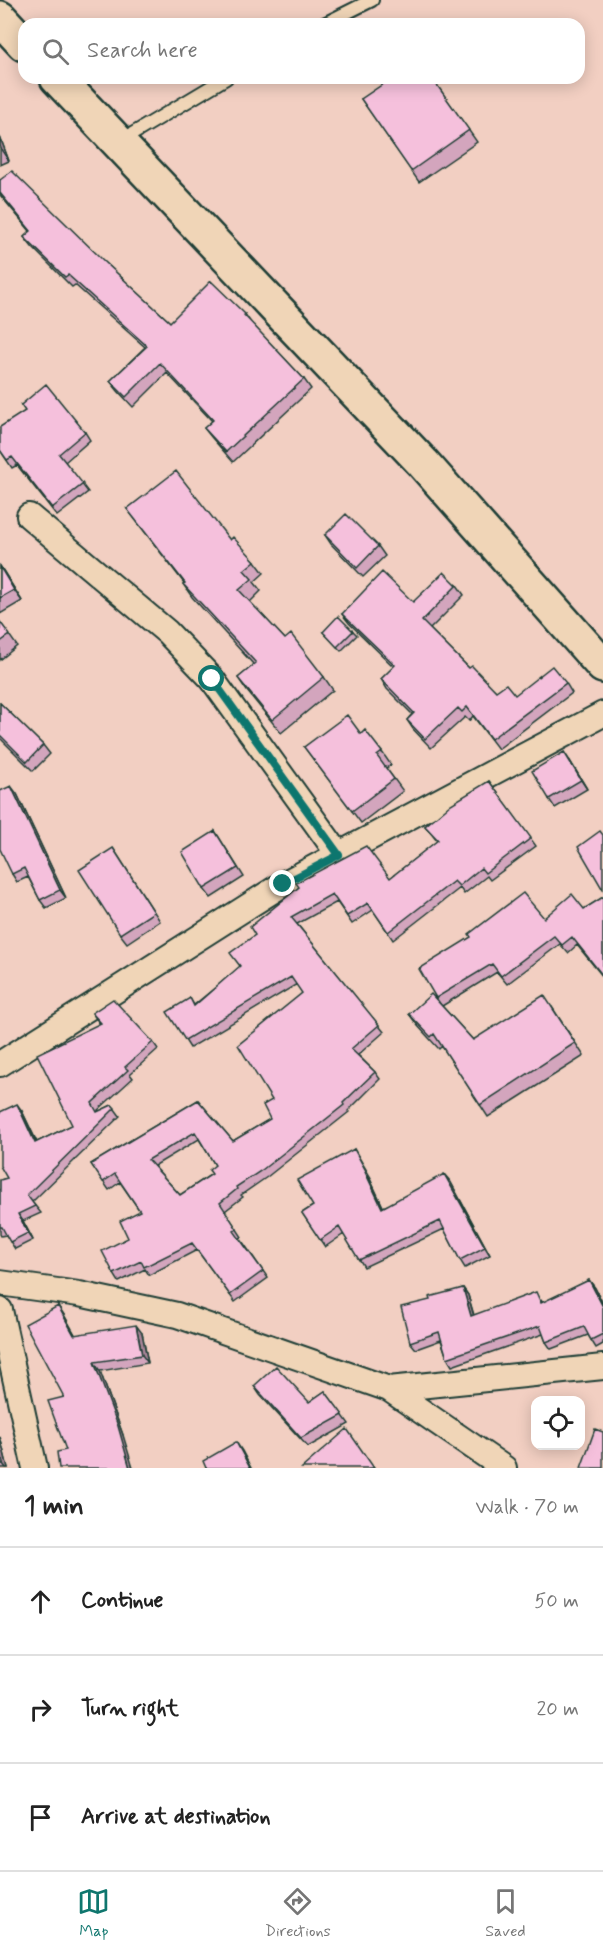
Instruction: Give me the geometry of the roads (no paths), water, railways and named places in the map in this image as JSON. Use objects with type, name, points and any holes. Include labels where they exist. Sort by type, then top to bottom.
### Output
[{"type":"street","points":[[0,18],[18,38]]},
{"type":"street","points":[[63,84],[423,463],[603,666]]},
{"type":"street","points":[[29,516],[167,632],[212,679],[339,855]]},
{"type":"street","points":[[0,1064],[283,884],[603,714]]},
{"type":"street","points":[[0,1283],[79,1294],[177,1315],[389,1389],[504,1468]]},
{"type":"street","points":[[0,1310],[35,1468]]},
{"type":"street","points":[[389,1389],[603,1367]]},
{"type":"lane","points":[[336,18],[372,0]]},
{"type":"lane","points":[[118,142],[216,84]]}]
